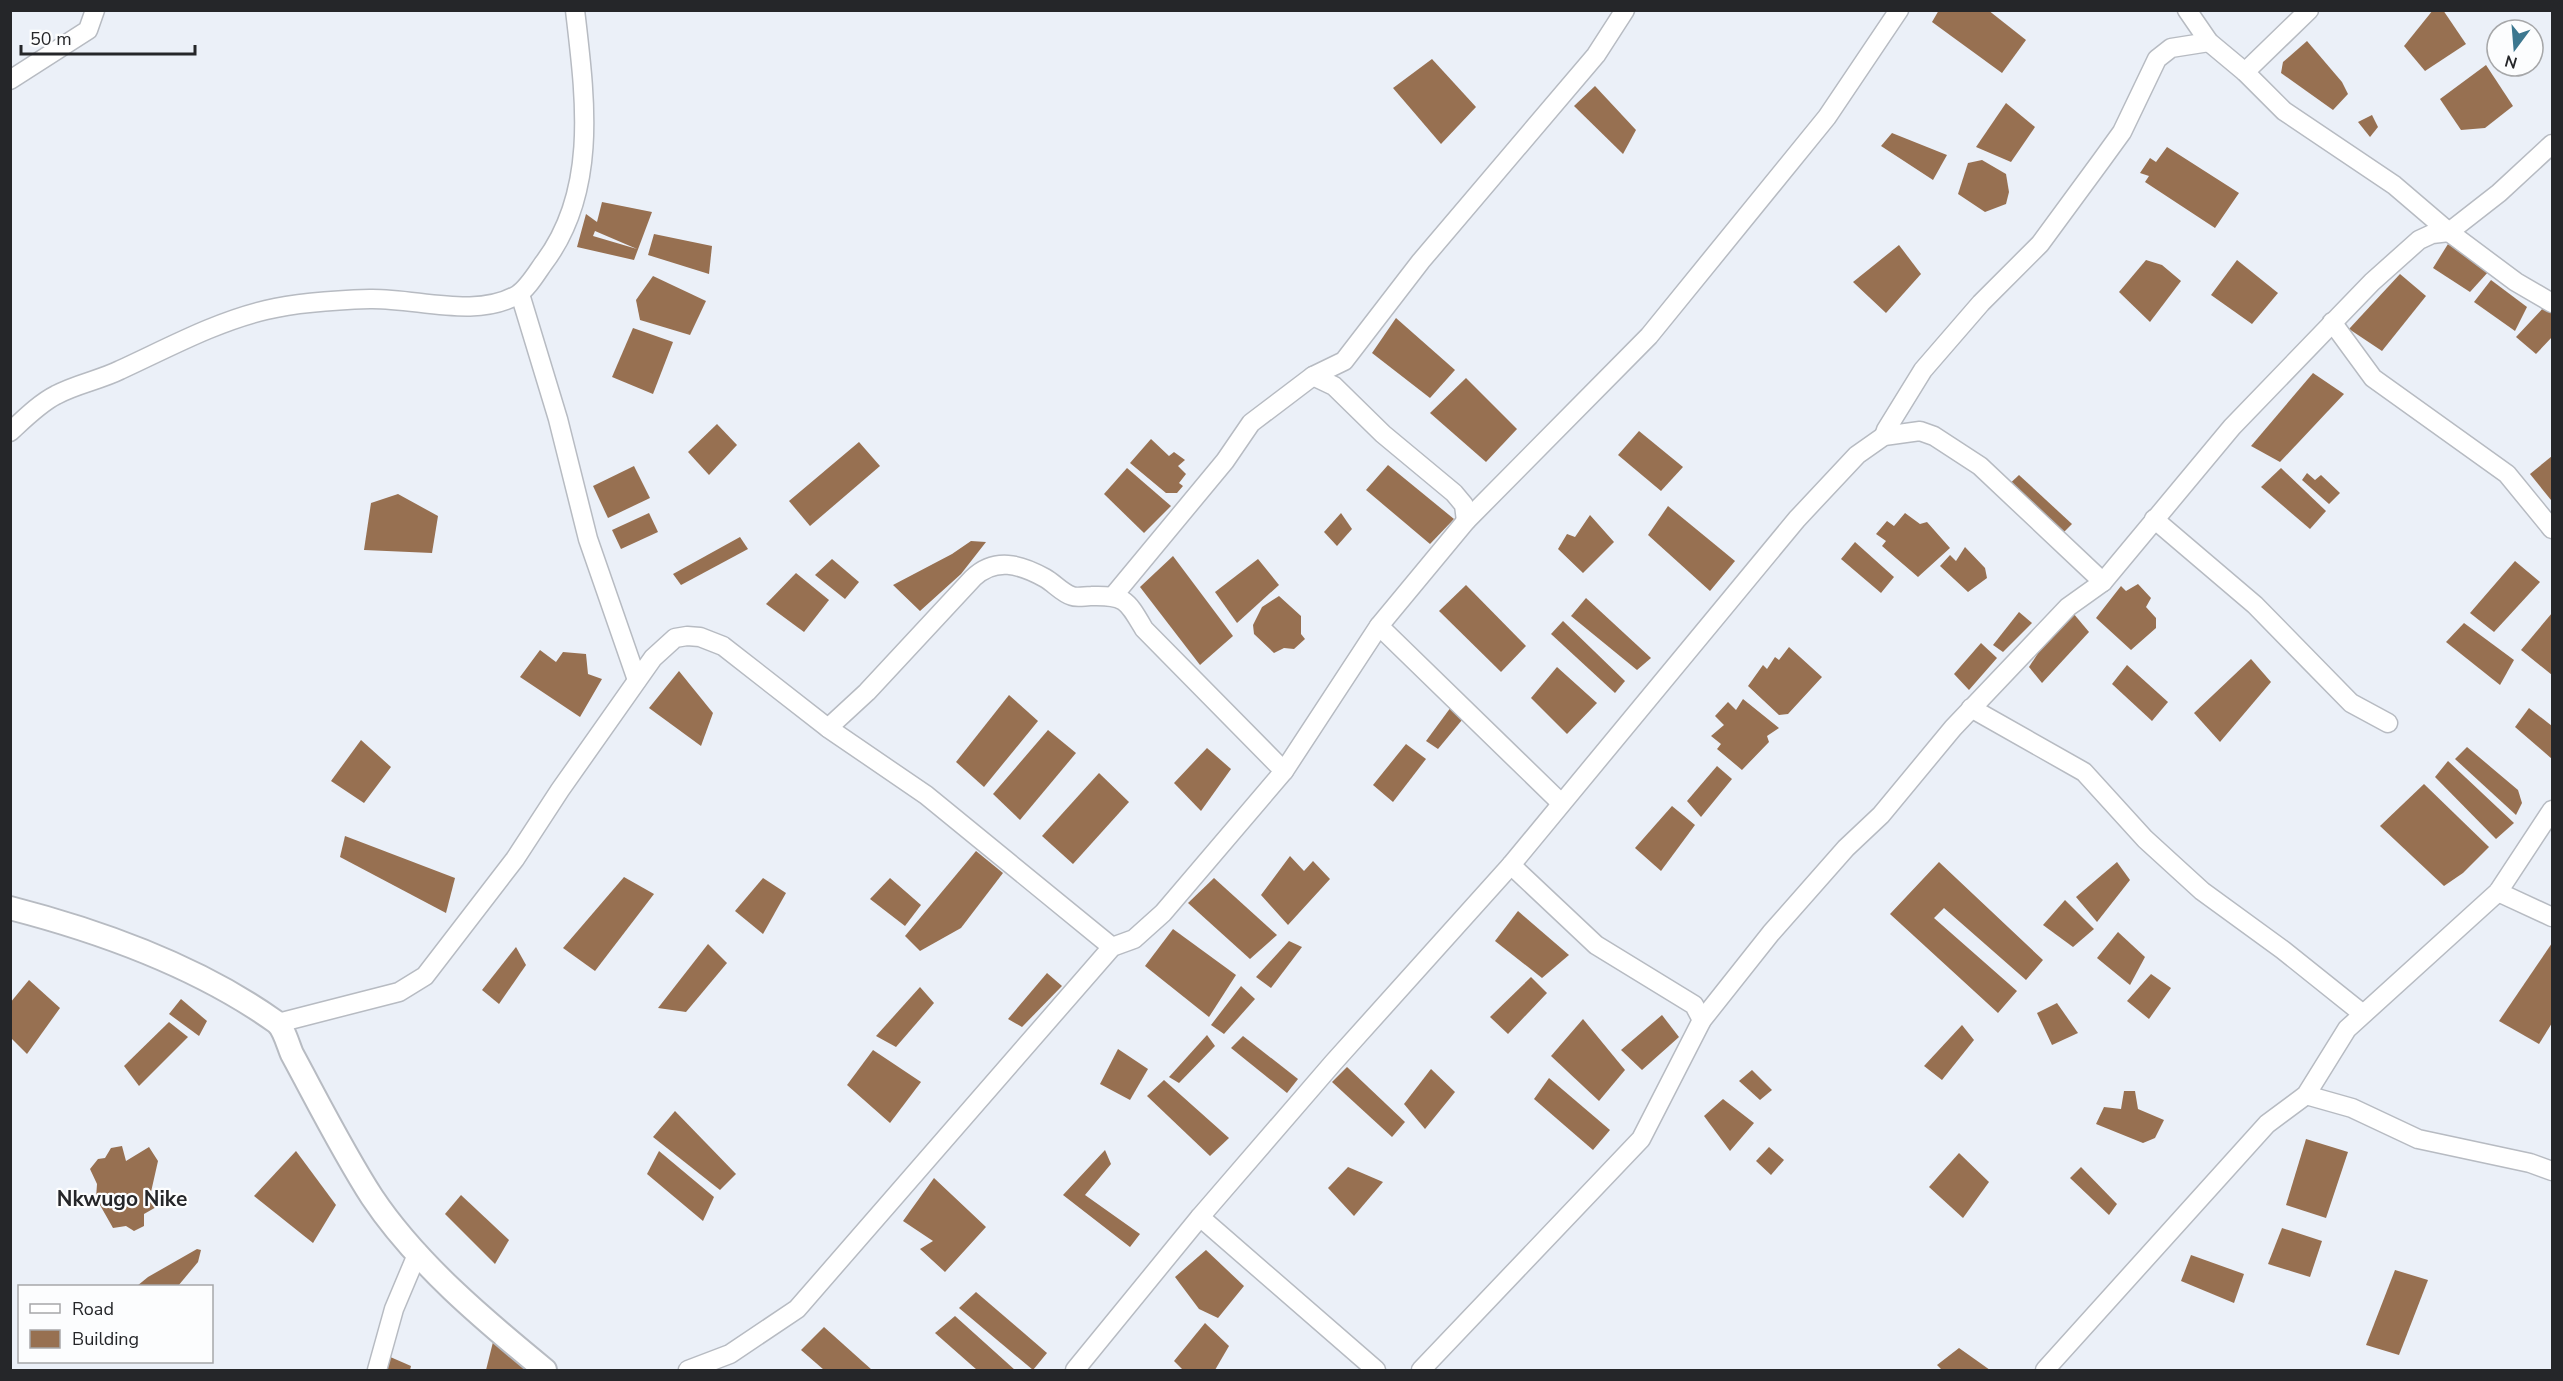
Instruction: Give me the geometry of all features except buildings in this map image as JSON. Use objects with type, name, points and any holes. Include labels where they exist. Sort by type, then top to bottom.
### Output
[{"type":"street","points":[[10,80],[88,30],[95,10]]},
{"type":"street","points":[[10,432],[56,395],[118,372],[188,337],[266,310],[307,303],[371,299],[479,308],[502,303],[520,294],[550,255],[565,229],[578,192],[584,138],[575,10]]},
{"type":"street","points":[[1114,595],[1226,461],[1251,423],[1313,376],[1344,361],[1421,261],[1596,55],[1625,10]]},
{"type":"street","points":[[688,1371],[730,1354],[797,1309],[1112,947],[1134,939],[1162,913],[1284,771],[1379,626],[1466,520],[1649,336],[1827,117],[1899,10]]},
{"type":"street","points":[[2187,10],[2209,42],[2245,72],[2284,111],[2394,185],[2449,232],[2516,282],[2553,303]]},
{"type":"street","points":[[2245,72],[2309,10]]},
{"type":"street","points":[[1884,436],[1923,370],[1981,303],[2040,244],[2122,132],[2157,59],[2171,48],[2209,42]]},
{"type":"street","points":[[1421,1371],[1641,1138],[1702,1020],[1771,933],[1846,848],[1881,815],[1920,765],[1971,708],[2068,607],[2103,582],[2232,427],[2372,282],[2419,240],[2432,234],[2449,232],[2499,193],[2553,144]]},
{"type":"street","points":[[520,294],[558,419],[588,539],[637,680]]},
{"type":"street","points":[[2332,322],[2373,378],[2507,474],[2553,529]]},
{"type":"street","points":[[1313,376],[1334,386],[1383,435],[1446,485],[1464,505],[1466,520]]},
{"type":"street","points":[[1075,1371],[1200,1217],[1333,1063],[1511,866],[1797,519],[1857,455],[1884,436],[1920,431],[1957,448],[1980,466],[2103,582]]},
{"type":"street","points":[[2154,519],[2255,605],[2351,703],[2388,723]]},
{"type":"street","points":[[828,728],[874,684],[973,578],[988,566],[1011,565],[1044,578],[1073,597],[1114,595],[1129,603],[1144,628],[1284,771]]},
{"type":"street","points":[[1379,626],[1561,803]]},
{"type":"street","points":[[278,1023],[399,992],[425,976],[515,859],[560,789],[653,658],[675,638],[700,637],[723,646],[828,728],[927,795],[1112,947]]},
{"type":"street","points":[[1971,708],[2084,772],[2145,839],[2202,891],[2283,950],[2363,1014]]},
{"type":"street","points":[[2045,1371],[2267,1124],[2306,1095],[2347,1029],[2498,892],[2553,810]]},
{"type":"street","points":[[1511,866],[1596,945],[1694,1005],[1702,1020]]},
{"type":"street","points":[[2498,892],[2553,917]]},
{"type":"street","points":[[10,908],[125,945],[185,969],[278,1023],[292,1053],[372,1197],[418,1252],[457,1293],[545,1371]]},
{"type":"street","points":[[2306,1095],[2352,1108],[2418,1139],[2530,1163],[2553,1171]]},
{"type":"street","points":[[1200,1217],[1376,1371]]},
{"type":"street","points":[[377,1371],[394,1309],[418,1252]]},
{"type":"district","name":"Nkwugo Nike","points":[[122,1199]]}]
